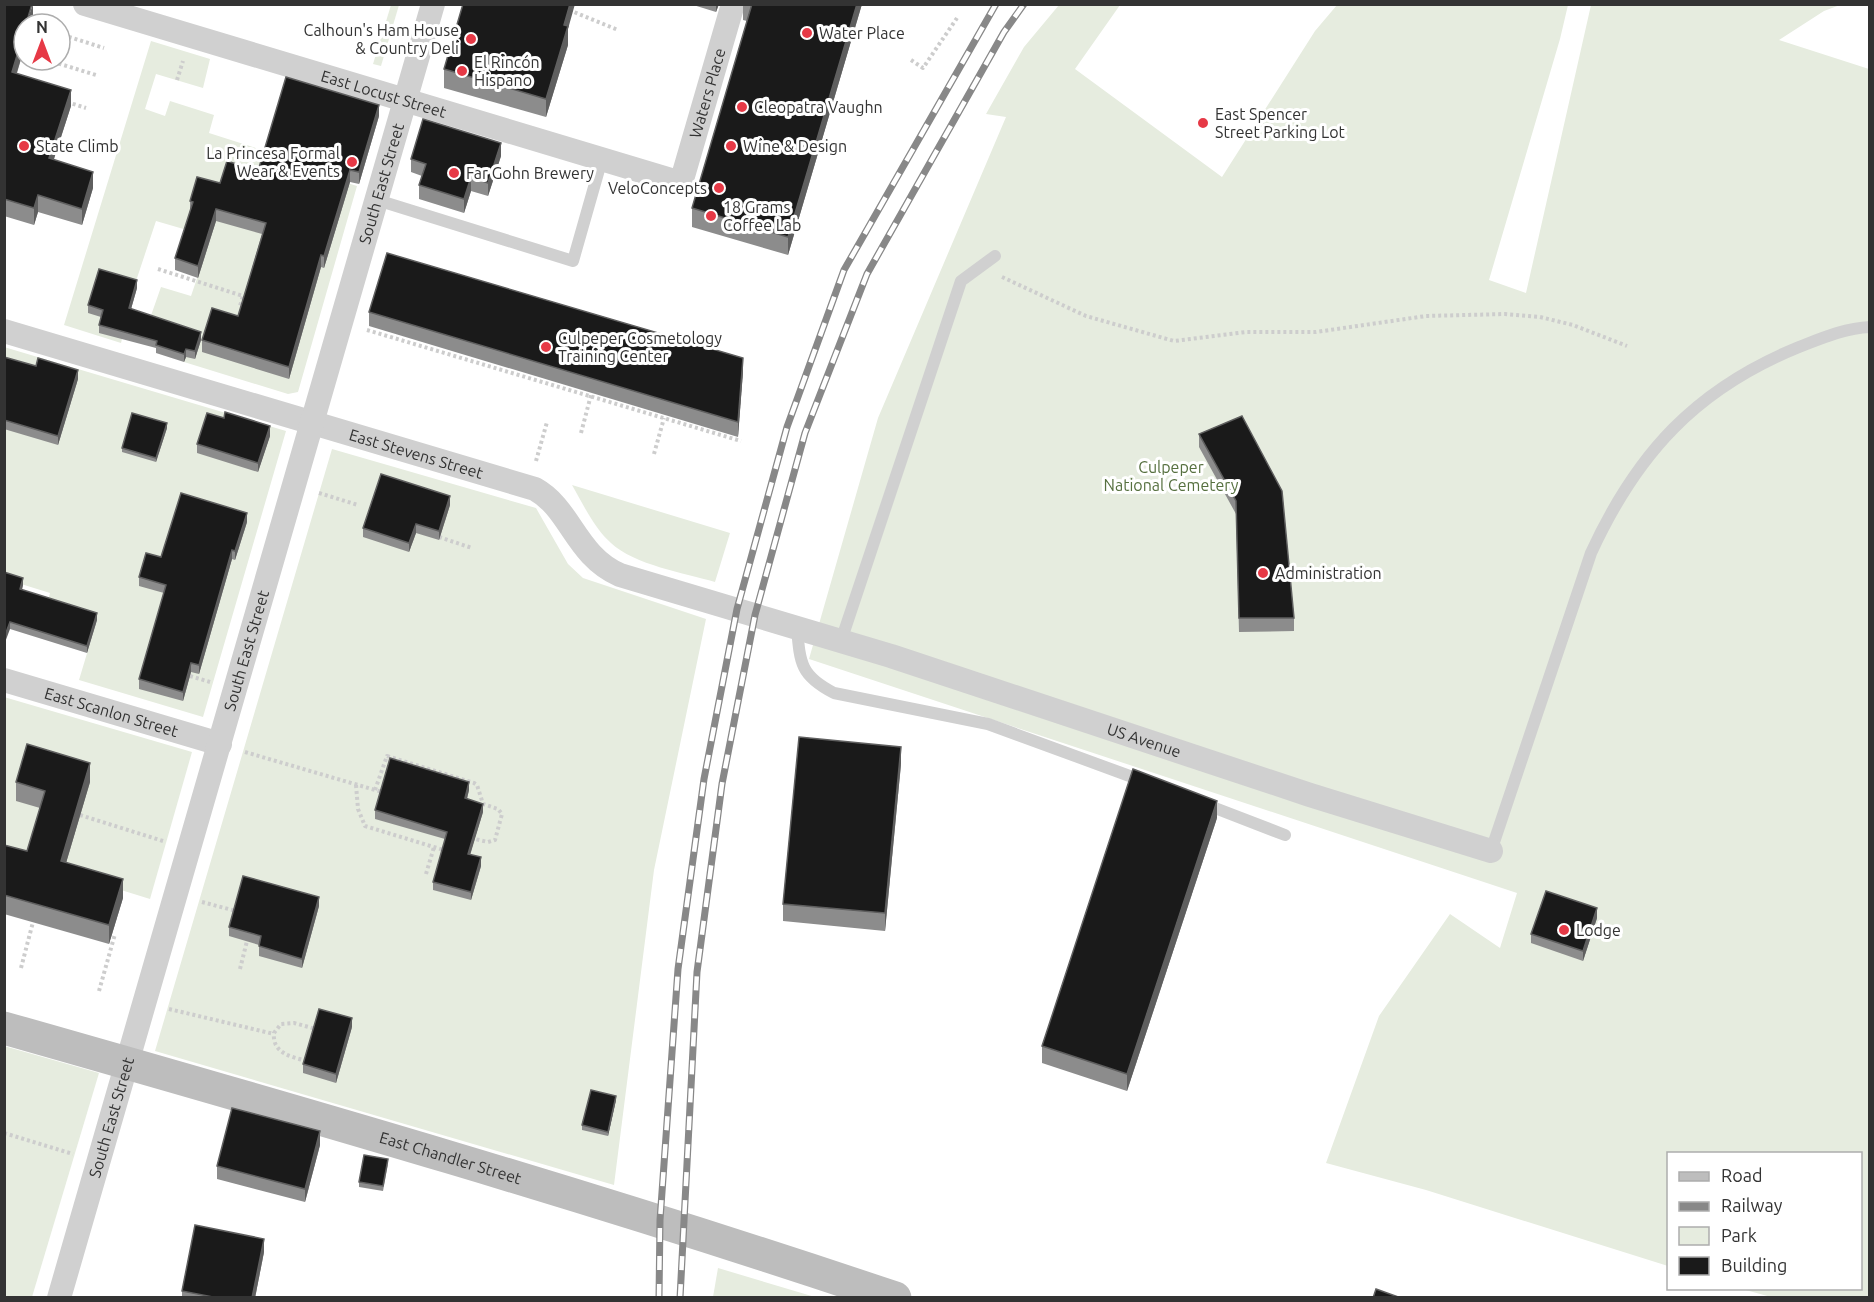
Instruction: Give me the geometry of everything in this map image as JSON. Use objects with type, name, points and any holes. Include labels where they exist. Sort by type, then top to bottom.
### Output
[{"type":"street","name":"East Locust Street","points":[[85,4],[681,183]]},
{"type":"street","name":"South East Street","points":[[59,1298],[128,1063],[229,747],[313,423],[433,4]]},
{"type":"street","name":"Waters Place","points":[[681,183],[733,4]]},
{"type":"street","name":"East Stevens Street","points":[[4,331],[535,489],[550,500],[585,550],[612,572],[797,628]]},
{"type":"street","name":"US Avenue","points":[[797,628],[1310,795],[1491,851]]},
{"type":"street","name":"East Scanlon Street","points":[[4,680],[229,747]]},
{"type":"street","name":"East Chandler Street","points":[[4,1028],[583,1196],[895,1298]]},
{"type":"lane","points":[[377,200],[573,261],[602,159]]},
{"type":"lane","points":[[841,641],[961,281],[995,256]]},
{"type":"lane","points":[[1491,851],[1592,554],[1612,508],[1633,475],[1657,444],[1686,415],[1731,382],[1780,355],[1832,334],[1869,327]]},
{"type":"lane","points":[[797,628],[799,655],[813,682],[834,693],[988,724],[1154,785]]},
{"type":"lane","points":[[1187,798],[1285,835]]},
{"type":"path","points":[[562,8],[618,30]]},
{"type":"path","points":[[911,60],[923,68],[957,18]]},
{"type":"path","points":[[72,38],[104,48]]},
{"type":"path","points":[[72,68],[96,75]]},
{"type":"path","points":[[56,99],[86,108]]},
{"type":"path","points":[[979,268],[1086,316],[1174,340],[1246,332],[1316,332],[1426,316],[1505,314],[1540,317],[1573,325],[1627,346]]},
{"type":"path","points":[[158,269],[243,296],[240,306],[250,309]]},
{"type":"path","points":[[361,328],[741,441]]},
{"type":"path","points":[[581,433],[594,386]]},
{"type":"path","points":[[654,454],[664,418]]},
{"type":"path","points":[[534,468],[547,423]]},
{"type":"path","points":[[314,491],[358,506]]},
{"type":"path","points":[[440,537],[472,548]]},
{"type":"path","points":[[190,676],[216,684]]},
{"type":"path","points":[[229,747],[382,792]]},
{"type":"path","points":[[375,790],[387,756],[474,783],[477,785],[481,801],[498,809],[501,819],[497,836],[492,842],[465,836]]},
{"type":"path","points":[[356,785],[358,809],[363,825],[451,852]]},
{"type":"path","points":[[80,815],[171,843]]},
{"type":"path","points":[[426,874],[434,847]]},
{"type":"path","points":[[195,900],[236,911]]},
{"type":"path","points":[[21,968],[33,922]]},
{"type":"path","points":[[99,992],[115,934]]},
{"type":"path","points":[[240,969],[248,941]]},
{"type":"path","points":[[164,1008],[274,1035]]},
{"type":"path","points":[[307,1061],[282,1052],[275,1044],[274,1035],[278,1027],[285,1023],[316,1029]]},
{"type":"path","points":[[4,1133],[79,1156]]},
{"type":"green space","points":[[391,5],[399,5],[381,66],[373,64]]},
{"type":"green space","name":"Culpeper National Cemetery","points":[[1059,5],[1120,5],[1075,69],[1222,177],[1315,31],[1337,5],[1568,5],[1489,280],[1526,293],[1591,5],[1840,5],[1824,11],[1779,40],[1869,69],[1869,1297],[1771,1297],[1746,1290],[1862,1290],[1862,1152],[1667,1152],[1667,1266],[1426,1190],[1326,1163],[1379,1016],[1450,914],[1500,948],[1517,893],[809,659],[878,418],[1006,117],[986,114],[1024,47]]},
{"type":"green space","points":[[151,41],[210,59],[203,88],[156,74],[145,109],[165,116],[170,101],[214,115],[209,133],[259,149],[257,155],[357,186],[298,392],[288,394],[184,362],[148,324],[161,287],[191,296],[211,237],[156,221],[134,287],[103,318],[122,339],[121,343],[64,325]]},
{"type":"green space","points":[[4,347],[286,431],[203,717],[79,680],[97,620],[47,605],[50,593],[5,579]]},
{"type":"green space","points":[[332,449],[536,508],[568,564],[583,578],[706,619],[654,870],[614,1185],[155,1051]]},
{"type":"green space","points":[[572,485],[730,533],[715,582],[646,563],[621,551],[599,530]]},
{"type":"green space","points":[[4,697],[192,752],[150,899],[5,854]]},
{"type":"green space","points":[[4,1046],[99,1073],[32,1297],[5,1297]]},
{"type":"green space","points":[[718,1268],[815,1297],[713,1297]]},
{"type":"building","points":[[4,4],[32,4],[30,12],[12,12],[12,72],[71,90],[49,158],[93,172],[82,209],[38,195],[34,208],[4,199]]},
{"type":"building","points":[[463,4],[570,4],[564,25],[568,26],[546,99],[444,69]]},
{"type":"building","points":[[752,4],[857,4],[788,237],[692,208]]},
{"type":"building","points":[[286,77],[379,105],[359,172],[350,170],[324,256],[321,255],[289,367],[202,340],[212,308],[238,316],[266,223],[216,209],[198,266],[175,258],[193,202],[190,201],[197,177],[220,183],[227,161],[258,171]]},
{"type":"building","name":"Far Gohn Brewery","points":[[423,119],[501,143],[488,183],[471,177],[464,199],[419,185],[426,164],[411,159]]},
{"type":"building","points":[[387,253],[743,358],[738,422],[369,312]]},
{"type":"building","points":[[99,269],[137,280],[129,308],[201,332],[195,351],[186,349],[184,354],[156,345],[157,341],[99,325],[103,310],[88,305]]},
{"type":"building","points":[[4,357],[36,366],[38,358],[78,370],[58,436],[4,420]]},
{"type":"building","points":[[225,412],[270,426],[258,463],[197,444],[207,413],[224,418]]},
{"type":"building","points":[[132,413],[167,423],[156,458],[122,448]]},
{"type":"building","name":"Administration","points":[[1242,416],[1282,491],[1294,618],[1239,618],[1236,501],[1199,434]]},
{"type":"building","points":[[381,474],[450,496],[439,531],[416,524],[409,543],[363,528]]},
{"type":"building","points":[[181,493],[247,513],[235,551],[232,550],[199,665],[191,663],[183,692],[139,679],[166,585],[139,577],[146,553],[161,557]]},
{"type":"building","points":[[4,572],[23,578],[20,589],[97,613],[87,646],[10,622],[4,638]]},
{"type":"building","points":[[799,737],[901,747],[885,913],[783,904]]},
{"type":"building","points":[[27,744],[90,763],[61,861],[123,879],[109,925],[4,895],[4,845],[27,851],[45,791],[16,782]]},
{"type":"building","points":[[390,758],[469,782],[465,798],[483,804],[468,854],[481,857],[471,892],[433,882],[447,832],[375,810]]},
{"type":"building","points":[[1133,769],[1217,801],[1127,1074],[1042,1046]]},
{"type":"building","points":[[243,876],[319,897],[302,959],[259,946],[261,936],[229,927]]},
{"type":"building","name":"Lodge","points":[[1546,891],[1597,908],[1583,951],[1531,934]]},
{"type":"building","points":[[319,1009],[352,1018],[336,1074],[303,1064]]},
{"type":"building","points":[[591,1090],[616,1096],[608,1132],[582,1125]]},
{"type":"building","points":[[232,1108],[320,1131],[305,1189],[217,1166]]},
{"type":"building","points":[[364,1155],[388,1159],[383,1186],[359,1182]]},
{"type":"building","points":[[195,1225],[264,1239],[252,1298],[218,1298],[182,1291]]},
{"type":"building","points":[[1376,1289],[1401,1298],[1373,1298]]},
{"type":"railway","points":[[659,1298],[660,1220],[678,969],[704,779],[737,609],[787,427],[844,270],[996,4]]},
{"type":"railway","points":[[680,1298],[697,972],[722,784],[755,615],[805,433],[867,274],[1004,32],[1024,4]]},
{"type":"place","name":"Water Place","points":[[807,33]]},
{"type":"place","name":"Calhoun's Ham House & Country Deli","points":[[471,39]]},
{"type":"place","name":"El Rincón Hispano","points":[[462,71]]},
{"type":"place","name":"Cleopatra Vaughn","points":[[742,107]]},
{"type":"place","name":"East Spencer Street Parking Lot","points":[[1203,123]]},
{"type":"place","name":"State Climb","points":[[24,146]]},
{"type":"place","name":"Wine & Design","points":[[731,146]]},
{"type":"place","name":"La Princesa Formal Wear & Events","points":[[352,162]]},
{"type":"place","name":"Far Gohn Brewery","points":[[454,173]]},
{"type":"place","name":"VeloConcepts","points":[[719,188]]},
{"type":"place","name":"18 Grams Coffee Lab","points":[[711,216]]},
{"type":"place","name":"Culpeper Cosmetology Training Center","points":[[546,347]]},
{"type":"place","name":"Administration","points":[[1263,573]]},
{"type":"place","name":"Lodge","points":[[1564,930]]}]
